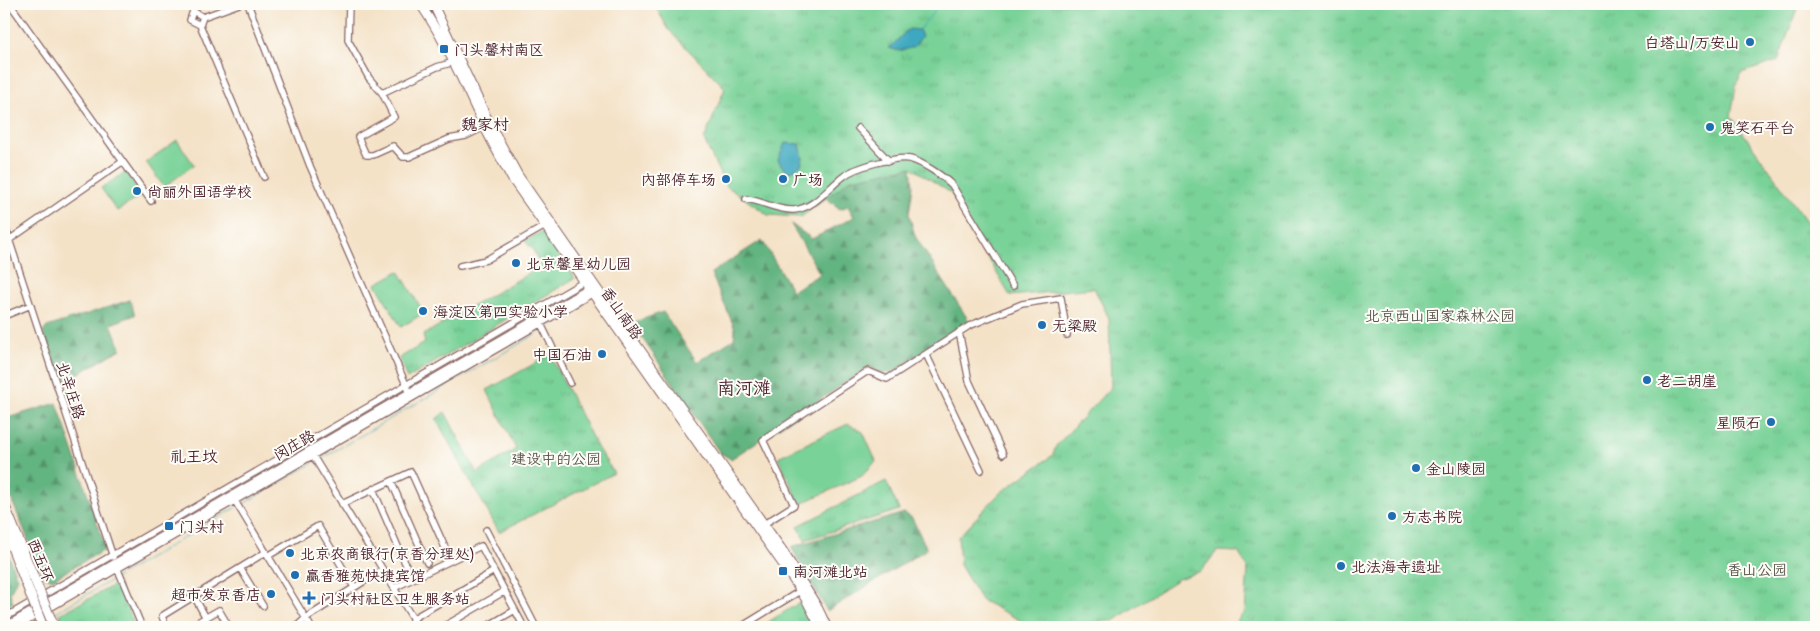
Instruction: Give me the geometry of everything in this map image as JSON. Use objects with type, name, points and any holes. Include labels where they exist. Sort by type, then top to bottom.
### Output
[{"type":"highway","name":"西五环","points":[[4,504],[30,581],[43,627]]},
{"type":"highway","name":"西五环","points":[[4,527],[54,627]]},
{"type":"main road","name":"香山南路","points":[[420,4],[435,25],[487,125],[518,175],[591,286],[800,591],[820,627]]},
{"type":"main road","name":"香山南路","points":[[433,4],[512,179],[764,524],[806,586],[827,627]]},
{"type":"main road","name":"闵庄路","points":[[6,627],[407,387],[591,286]]},
{"type":"main road","name":"闵庄路","points":[[4,623],[539,321],[591,286]]},
{"type":"street","points":[[10,4],[151,201]]},
{"type":"street","points":[[190,4],[193,11],[203,17]]},
{"type":"street","points":[[200,25],[203,17],[239,4]]},
{"type":"street","points":[[248,4],[310,166],[407,387]]},
{"type":"street","points":[[349,4],[348,40],[368,78],[382,93],[394,117],[358,137],[366,155],[373,155],[392,146],[403,157],[409,157],[449,139],[466,136],[487,125]]},
{"type":"street","points":[[193,11],[190,20],[200,25],[264,177]]},
{"type":"street","points":[[382,93],[437,67],[454,62]]},
{"type":"street","points":[[858,128],[889,161]]},
{"type":"street","points":[[746,200],[756,200],[778,208],[795,210],[808,206],[852,170],[863,166],[909,159],[946,178],[956,191],[1013,286]]},
{"type":"street","points":[[9,240],[122,162]]},
{"type":"street","name":"北辛庄路","points":[[4,224],[115,562],[142,627]]},
{"type":"street","points":[[460,266],[486,260],[545,226]]},
{"type":"street","points":[[764,524],[794,505],[763,440],[868,371],[886,379],[969,326],[1022,304],[1061,298],[1066,335]]},
{"type":"street","points":[[4,316],[31,305]]},
{"type":"street","points":[[539,321],[570,383]]},
{"type":"street","name":"闵庄路","points":[[4,618],[235,500],[313,456],[539,321]]},
{"type":"street","points":[[959,332],[969,381],[1003,454]]},
{"type":"street","points":[[926,354],[982,470]]},
{"type":"street","points":[[313,456],[418,627]]},
{"type":"street","points":[[342,504],[411,472],[447,552]]},
{"type":"street","points":[[391,481],[427,563]]},
{"type":"street","points":[[373,489],[409,572]]},
{"type":"street","points":[[235,500],[311,627]]},
{"type":"street","points":[[166,627],[162,616],[240,568],[318,526],[354,587]]},
{"type":"street","points":[[486,530],[536,627]]},
{"type":"street","points":[[394,588],[482,546],[524,627]]},
{"type":"street","name":"闵庄路","points":[[17,627],[115,562]]},
{"type":"street","points":[[240,568],[263,606]]},
{"type":"street","points":[[300,626],[306,618],[382,570]]},
{"type":"street","points":[[412,619],[494,570]]},
{"type":"street","points":[[443,627],[505,591]]},
{"type":"street","points":[[741,627],[800,591]]},
{"type":"street","points":[[194,596],[206,618]]},
{"type":"street","points":[[189,627],[219,610],[229,627]]},
{"type":"street","points":[[486,627],[515,610]]},
{"type":"green space","name":"北京西山国家森林公园","points":[[654,4],[1795,4],[1798,6],[1778,61],[1741,73],[1736,86],[1731,116],[1816,235],[1816,627],[1231,627],[1245,612],[1248,568],[1238,552],[1217,551],[1201,571],[1178,579],[1113,621],[1027,624],[981,600],[960,565],[958,537],[1000,493],[1053,455],[1056,446],[1111,387],[1109,318],[1094,288],[1010,296],[951,193],[911,167],[851,179],[801,217],[768,215],[725,185],[704,140],[725,88],[669,30]]},
{"type":"green space","points":[[177,140],[194,165],[164,187],[146,162]]},
{"type":"green space","points":[[911,167],[913,186],[909,214],[915,236],[969,321],[892,373],[881,373],[869,367],[731,459],[720,453],[632,323],[663,312],[697,362],[734,339],[735,329],[711,273],[762,240],[792,291],[820,274],[791,224],[812,239],[854,217],[848,206],[840,209],[826,198],[851,179]]},
{"type":"green space","points":[[126,172],[142,195],[117,211],[101,188]]},
{"type":"green space","points":[[542,232],[575,278],[407,379],[399,358],[425,343],[423,335],[541,266],[533,250],[525,241]]},
{"type":"green space","points":[[399,271],[424,313],[401,327],[376,284]]},
{"type":"green space","points":[[130,300],[135,315],[111,324],[121,349],[59,385],[43,332],[47,327]]},
{"type":"green space","name":"建设中的公园","points":[[550,355],[598,449],[614,473],[499,532],[436,419],[445,412],[477,473],[516,449],[487,390]]},
{"type":"green space","points":[[57,403],[106,549],[53,579],[44,577],[4,482],[4,419]]},
{"type":"green space","points":[[848,424],[863,432],[876,461],[862,476],[800,504],[778,457]]},
{"type":"green space","points":[[886,481],[899,510],[805,540],[798,526]]},
{"type":"green space","points":[[904,513],[912,518],[927,549],[827,611],[791,547]]},
{"type":"green space","points":[[4,544],[17,578],[10,593],[13,603],[4,608]]},
{"type":"green space","points":[[118,583],[135,627],[63,627],[60,614]]},
{"type":"green space","points":[[799,603],[816,627],[760,627]]},
{"type":"water","points":[[909,29],[919,30],[922,36],[914,47],[899,51],[889,48],[904,34]]},
{"type":"water","points":[[785,143],[800,144],[803,158],[801,165],[792,171],[786,172],[778,160]]},
{"type":"waterway","points":[[919,30],[933,13],[937,4]]},
{"type":"waterway","points":[[546,328],[584,306]]},
{"type":"waterway","points":[[319,460],[543,330]]},
{"type":"waterway","points":[[241,505],[313,463]]},
{"type":"waterway","points":[[122,574],[235,508]]},
{"type":"waterway","points":[[53,614],[119,576]]},
{"type":"waterway","points":[[30,627],[36,624]]},
{"type":"place","name":"白塔山/万安山","points":[[1750,42]]},
{"type":"place","name":"门头馨村南区","points":[[444,49]]},
{"type":"place","name":"鬼笑石平台","points":[[1710,127]]},
{"type":"place","name":"内部停车场","points":[[726,179]]},
{"type":"place","name":"广场","points":[[783,179]]},
{"type":"place","name":"尚丽外国语学校","points":[[137,191]]},
{"type":"place","name":"北京馨星幼儿园","points":[[516,263]]},
{"type":"place","name":"海淀区第四实验小学","points":[[423,311]]},
{"type":"place","name":"无梁殿","points":[[1042,325]]},
{"type":"place","name":"中国石油","points":[[602,354]]},
{"type":"place","name":"老二胡崖","points":[[1647,380]]},
{"type":"place","name":"星陨石","points":[[1771,422]]},
{"type":"place","name":"金山陵园","points":[[1416,468]]},
{"type":"place","name":"方志书院","points":[[1392,516]]},
{"type":"place","name":"门头村","points":[[169,526]]},
{"type":"place","name":"北京农商银行(京香分理处)","points":[[290,553]]},
{"type":"place","name":"北法海寺遗址","points":[[1341,566]]},
{"type":"place","name":"南河滩北站","points":[[783,571]]},
{"type":"place","name":"赢香雅苑快捷宾馆","points":[[295,575]]},
{"type":"place","name":"超市发京香店","points":[[271,594]]},
{"type":"place","name":"门头村社区卫生服务站","points":[[309,598]]},
{"type":"district","name":"魏家村","points":[[485,124]]},
{"type":"district","name":"南河滩","points":[[744,387]]},
{"type":"district","name":"礼王坟","points":[[194,456]]},
{"type":"park label","name":"香山公园","points":[[1757,569]]}]
